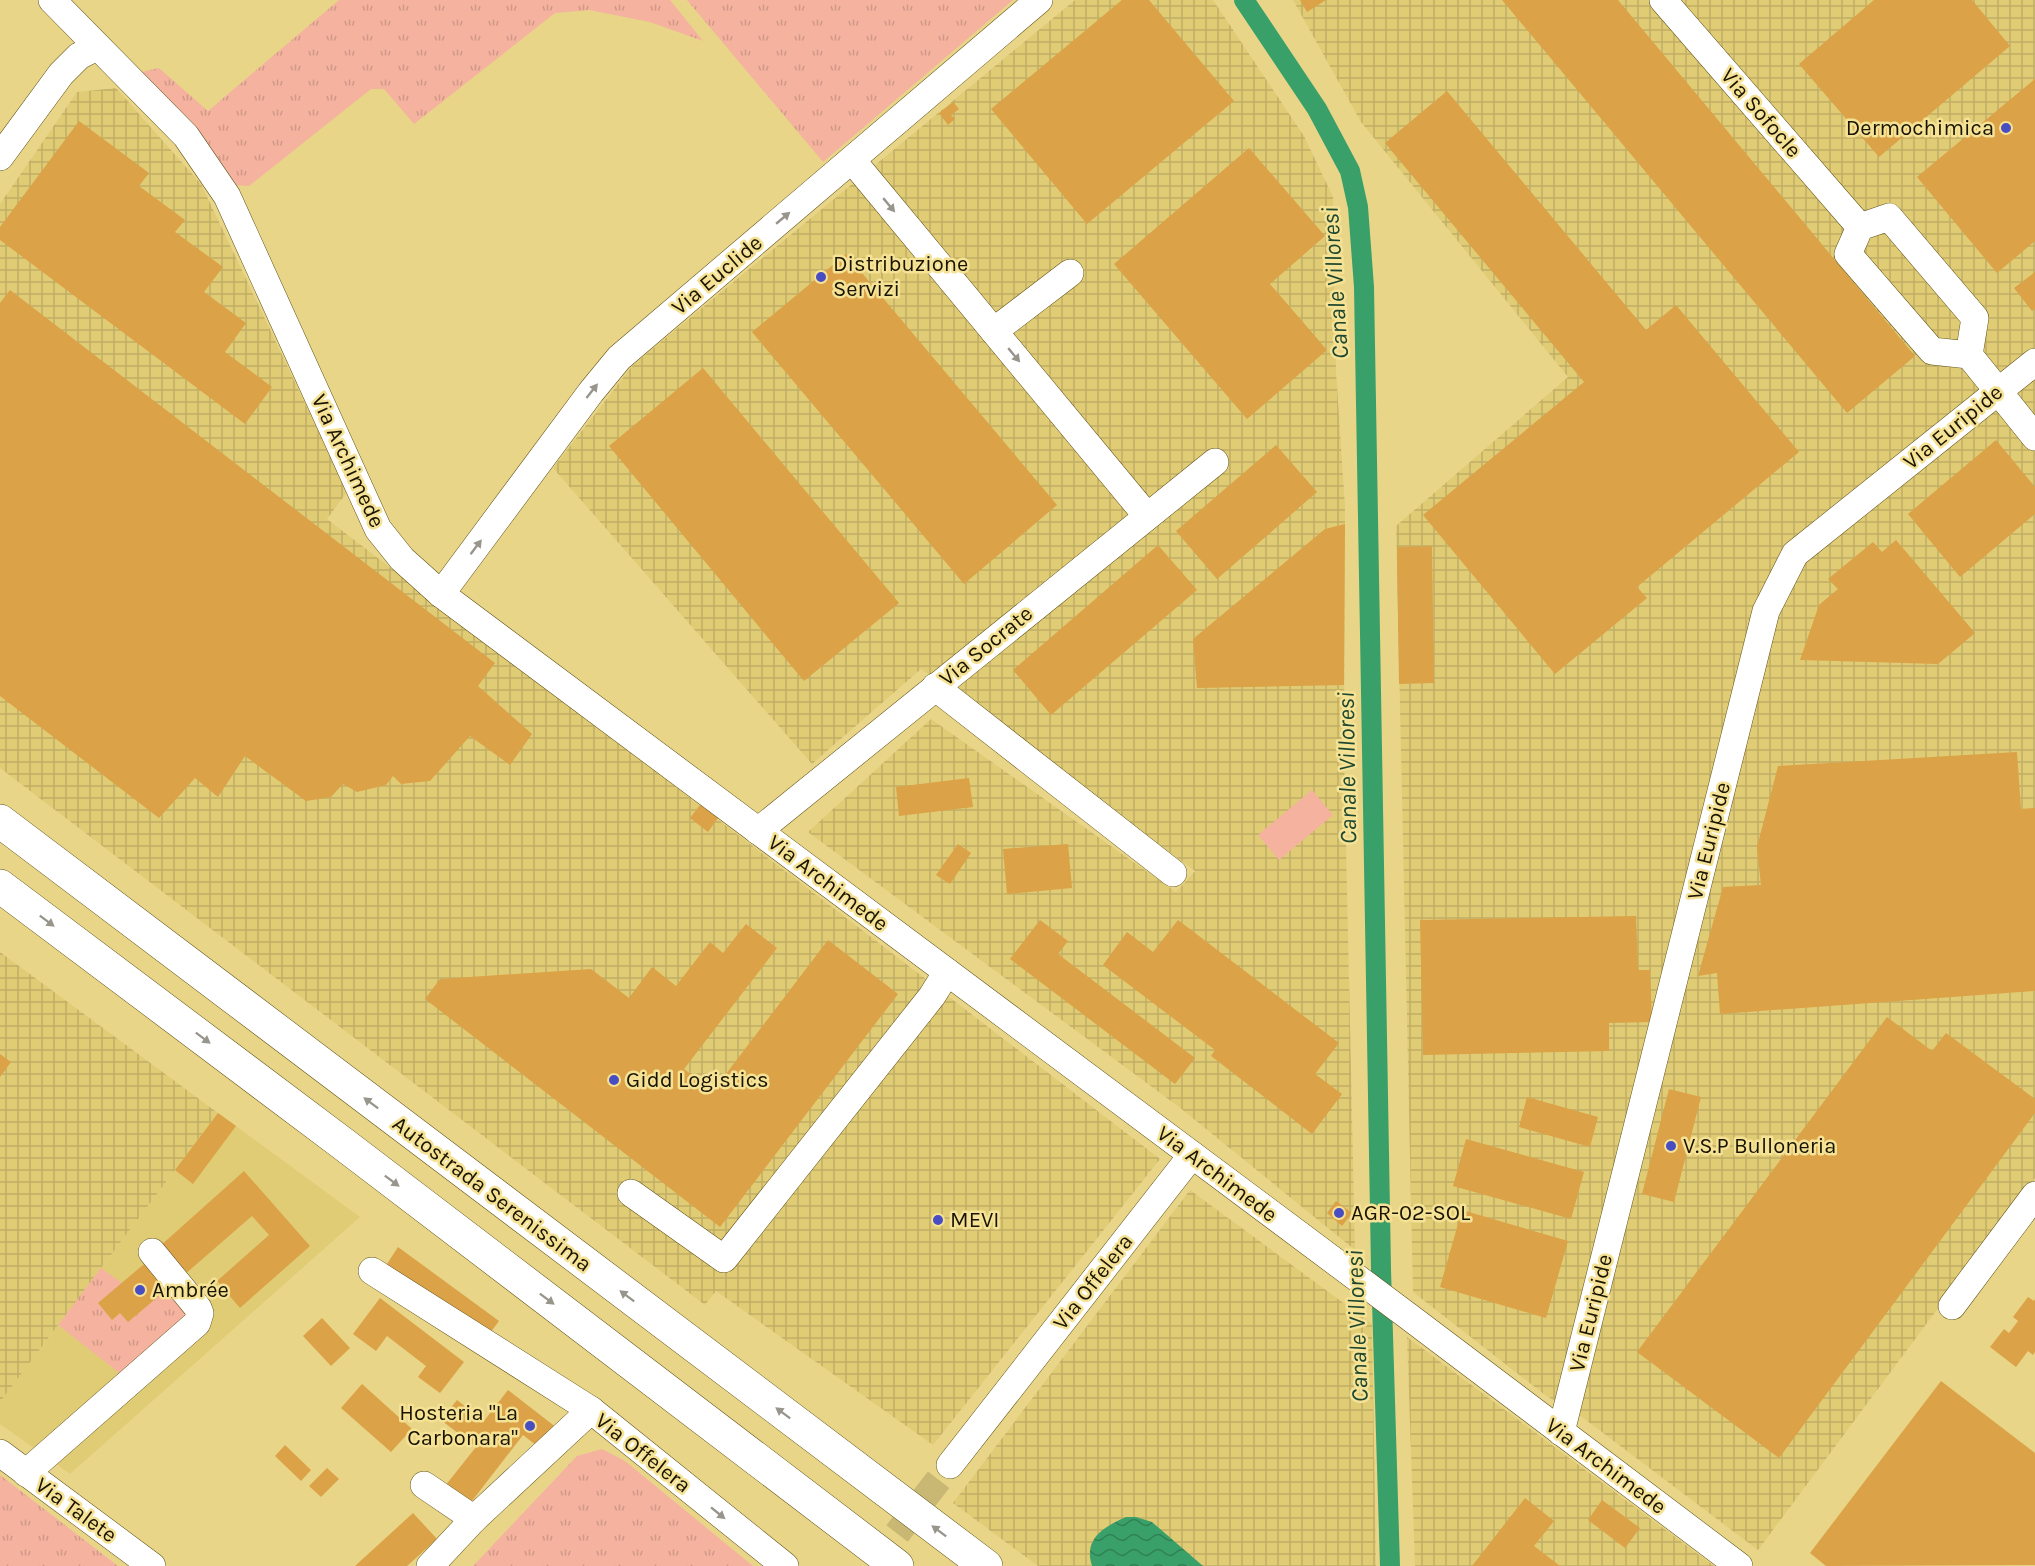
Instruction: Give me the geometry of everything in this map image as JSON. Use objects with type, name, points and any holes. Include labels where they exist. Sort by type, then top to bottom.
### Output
[{"type":"highway","name":"Autostrada Serenissima","points":[[0,822],[986,1566]]},
{"type":"highway","points":[[0,886],[342,1143],[897,1566]]},
{"type":"street","points":[[0,157],[61,74],[79,56],[97,47],[52,0]]},
{"type":"street","name":"Via Euclide","points":[[441,594],[591,392],[619,358],[1040,0]]},
{"type":"street","name":"Via Sofocle","points":[[1663,0],[1860,227]]},
{"type":"street","name":"Via Archimede","points":[[97,47],[186,136],[227,196],[378,529],[402,559],[441,594],[1408,1316],[1738,1566]]},
{"type":"street","points":[[852,160],[1148,516]]},
{"type":"street","points":[[1969,355],[1975,318],[1918,250],[1889,217],[1860,227],[1848,254],[1932,351],[1969,355],[2035,437]]},
{"type":"street","points":[[994,331],[1070,273]]},
{"type":"street","name":"Via Euripide","points":[[1560,1432],[1766,611],[1795,554],[2035,362]]},
{"type":"street","name":"Via Socrate","points":[[758,831],[1215,462]]},
{"type":"street","points":[[935,687],[1173,873]]},
{"type":"street","points":[[631,1193],[724,1259],[932,996],[947,972]]},
{"type":"street","name":"Via Offelera","points":[[950,1465],[1192,1155]]},
{"type":"street","points":[[1952,1306],[2035,1195]]},
{"type":"street","points":[[26,1473],[197,1323],[200,1313],[198,1308],[152,1252]]},
{"type":"street","points":[[372,1271],[591,1410]]},
{"type":"street","name":"Via Offelera","points":[[430,1566],[474,1519],[591,1410],[785,1566]]},
{"type":"street","name":"Via Talete","points":[[0,1453],[153,1566]]},
{"type":"street","points":[[424,1485],[474,1519]]},
{"type":"shaded area","points":[[1075,0],[1213,0],[1304,136],[1333,197],[1336,371],[1345,506],[1344,755],[1355,1250],[1179,1107],[808,832],[931,719],[1176,892],[1195,871],[921,669],[812,764],[553,468],[633,365]]},
{"type":"shaded area","points":[[1293,0],[2035,0],[2035,1178],[1758,1550],[1582,1417],[1545,1395],[1413,1292],[1396,526],[1568,377],[1361,122]]},
{"type":"shaded area","points":[[116,88],[201,184],[347,492],[327,519],[1160,1159],[933,1445],[716,1291],[705,1305],[0,768],[0,204],[77,92]]},
{"type":"shaded area","points":[[0,952],[218,1113],[0,1402]]},
{"type":"shaded area","points":[[218,1113],[360,1217],[70,1474],[0,1424],[0,1402]]},
{"type":"shaded area","points":[[1190,1190],[1372,1324],[1376,1566],[1038,1566],[953,1503]]},
{"type":"shaded area","points":[[1407,1337],[1714,1566],[1415,1566]]},
{"type":"green space","points":[[339,0],[670,0],[703,41],[650,22],[589,10],[555,13],[414,124],[384,89],[371,89],[249,186],[234,185],[138,73],[159,68],[208,111]]},
{"type":"green space","points":[[687,0],[1013,0],[823,162]]},
{"type":"green space","points":[[1312,790],[1333,815],[1279,860],[1258,835]]},
{"type":"green space","points":[[101,1268],[122,1283],[98,1303],[112,1320],[120,1313],[128,1322],[169,1287],[188,1314],[122,1375],[58,1325]]},
{"type":"green space","points":[[602,1449],[625,1461],[753,1566],[473,1566],[577,1456]]},
{"type":"green space","points":[[0,1475],[118,1566],[0,1566]]},
{"type":"water","points":[[1126,1517],[1136,1517],[1152,1522],[1203,1566],[1092,1566],[1090,1548],[1097,1535]]},
{"type":"building","points":[[1122,0],[1149,0],[1234,101],[1087,224],[991,109]]},
{"type":"building","points":[[1300,0],[1326,0],[1307,12]]},
{"type":"building","points":[[1502,0],[1618,0],[1915,356],[1847,413]]},
{"type":"building","points":[[1874,0],[1972,0],[2010,46],[1879,157],[1799,64]]},
{"type":"building","name":"Dermochimica","points":[[2035,79],[2035,241],[1997,273],[1917,177]]},
{"type":"building","points":[[1447,91],[1646,330],[1676,305],[1799,452],[1637,587],[1647,598],[1555,674],[1423,515],[1584,382],[1385,143]]},
{"type":"building","points":[[953,102],[959,109],[951,115],[955,119],[948,125],[939,113]]},
{"type":"building","points":[[79,121],[149,173],[139,186],[185,220],[175,232],[223,267],[204,292],[246,323],[225,352],[272,387],[245,424],[0,240],[0,227]]},
{"type":"building","points":[[1249,148],[1325,236],[1270,284],[1327,350],[1247,419],[1114,264]]},
{"type":"building","points":[[846,254],[1057,505],[964,584],[752,332]]},
{"type":"building","points":[[2035,272],[2035,309],[2032,311],[2014,288]]},
{"type":"building","points":[[10,290],[495,663],[478,686],[532,734],[510,765],[470,736],[430,781],[401,784],[393,776],[386,785],[357,792],[343,784],[331,797],[306,801],[245,756],[218,797],[195,778],[159,818],[0,696],[0,303]]},
{"type":"building","points":[[703,368],[899,603],[804,681],[609,446]]},
{"type":"building","points":[[1996,440],[2035,487],[2035,514],[1960,577],[1908,514]]},
{"type":"building","points":[[1276,445],[1317,492],[1217,579],[1176,531]]},
{"type":"building","points":[[1345,524],[1344,685],[1197,688],[1193,639],[1325,529]]},
{"type":"building","points":[[1896,540],[1975,633],[1938,664],[1800,660],[1819,605],[1838,589],[1828,579],[1873,542],[1882,552]]},
{"type":"building","points":[[1158,545],[1197,590],[1051,715],[1013,670]]},
{"type":"building","points":[[1432,546],[1434,683],[1399,684],[1397,547]]},
{"type":"building","points":[[2017,752],[2021,809],[2035,808],[2035,991],[1720,1014],[1717,973],[1698,976],[1723,887],[1761,885],[1757,847],[1778,766]]},
{"type":"building","points":[[969,778],[973,807],[899,816],[896,787]]},
{"type":"building","points":[[700,805],[718,818],[708,832],[690,818]]},
{"type":"building","points":[[958,844],[971,853],[950,884],[936,875]]},
{"type":"building","points":[[1068,844],[1072,888],[1007,894],[1003,849]]},
{"type":"building","points":[[1636,916],[1638,970],[1650,970],[1652,1022],[1609,1023],[1609,1051],[1423,1055],[1420,920]]},
{"type":"building","points":[[1040,920],[1068,941],[1058,954],[1195,1058],[1175,1084],[1010,959]]},
{"type":"building","points":[[1178,920],[1339,1043],[1315,1074],[1342,1094],[1312,1134],[1211,1056],[1215,1050],[1103,965],[1127,932],[1153,952]]},
{"type":"building","name":"Gidd Logistics","points":[[746,924],[777,948],[684,1069],[713,1091],[828,940],[898,994],[720,1227],[425,999],[440,979],[591,969],[629,998],[652,967],[676,986],[710,942],[723,953]]},
{"type":"building","points":[[1887,1017],[1932,1051],[1946,1033],[2035,1099],[2035,1113],[1779,1458],[1637,1352]]},
{"type":"building","points":[[0,1054],[11,1062],[0,1077]]},
{"type":"building","name":"V.S.P Bulloneria","points":[[1669,1089],[1701,1097],[1674,1202],[1642,1194]]},
{"type":"building","points":[[1527,1097],[1598,1117],[1590,1147],[1519,1127]]},
{"type":"building","points":[[218,1113],[236,1126],[193,1184],[175,1170]]},
{"type":"building","points":[[1466,1139],[1584,1172],[1571,1219],[1453,1186]]},
{"type":"building","points":[[244,1171],[310,1246],[240,1308],[217,1281],[269,1235],[252,1216],[184,1275],[159,1247]]},
{"type":"building","name":"AGR-02-SOL","points":[[1336,1201],[1352,1213],[1342,1226],[1327,1213]]},
{"type":"building","points":[[1462,1210],[1568,1241],[1546,1318],[1440,1287]]},
{"type":"building","points":[[398,1247],[499,1321],[487,1337],[387,1264]]},
{"type":"building","points":[[150,1259],[172,1285],[128,1322],[120,1313],[112,1320],[98,1303]]},
{"type":"building","points":[[2028,1297],[2034,1301],[2035,1299],[2035,1352],[2033,1355],[2028,1351],[2016,1367],[1990,1347],[2004,1329],[2009,1333],[2018,1321],[2013,1317]]},
{"type":"building","points":[[380,1298],[464,1362],[440,1393],[418,1377],[426,1366],[387,1336],[376,1351],[353,1334]]},
{"type":"building","points":[[322,1318],[350,1348],[331,1366],[303,1336]]},
{"type":"building","points":[[1941,1381],[2035,1453],[2035,1565],[1826,1566],[1810,1553]]},
{"type":"building","points":[[362,1384],[412,1429],[391,1452],[341,1408]]},
{"type":"building","points":[[508,1390],[557,1428],[541,1449],[523,1435],[465,1510],[441,1491],[476,1447],[441,1420],[457,1400],[484,1421]]},
{"type":"building","points":[[285,1445],[311,1470],[301,1481],[275,1456]]},
{"type":"building","points":[[327,1468],[339,1479],[321,1497],[309,1486]]},
{"type":"building","points":[[1525,1498],[1554,1521],[1534,1546],[1560,1566],[1472,1566]]},
{"type":"building","points":[[1602,1500],[1640,1528],[1625,1548],[1588,1520]]},
{"type":"building","points":[[413,1513],[437,1539],[407,1566],[355,1566]]},
{"type":"waterway","name":"Canale Villoresi","points":[[1244,0],[1317,109],[1350,171],[1358,207],[1364,287],[1381,1269],[1390,1566]]},
{"type":"tunnel","points":[[872,1566],[950,1465]]},
{"type":"place","name":"Dermochimica","points":[[2006,128]]},
{"type":"place","name":"Distribuzione Servizi","points":[[821,277]]},
{"type":"place","name":"Gidd Logistics","points":[[614,1080]]},
{"type":"place","name":"V.S.P Bulloneria","points":[[1671,1146]]},
{"type":"place","name":"AGR-02-SOL","points":[[1339,1213]]},
{"type":"place","name":"MEVI","points":[[938,1220]]},
{"type":"place","name":"Ambrée","points":[[140,1290]]},
{"type":"place","name":"Hosteria \"La Carbonara\"","points":[[530,1426]]}]
